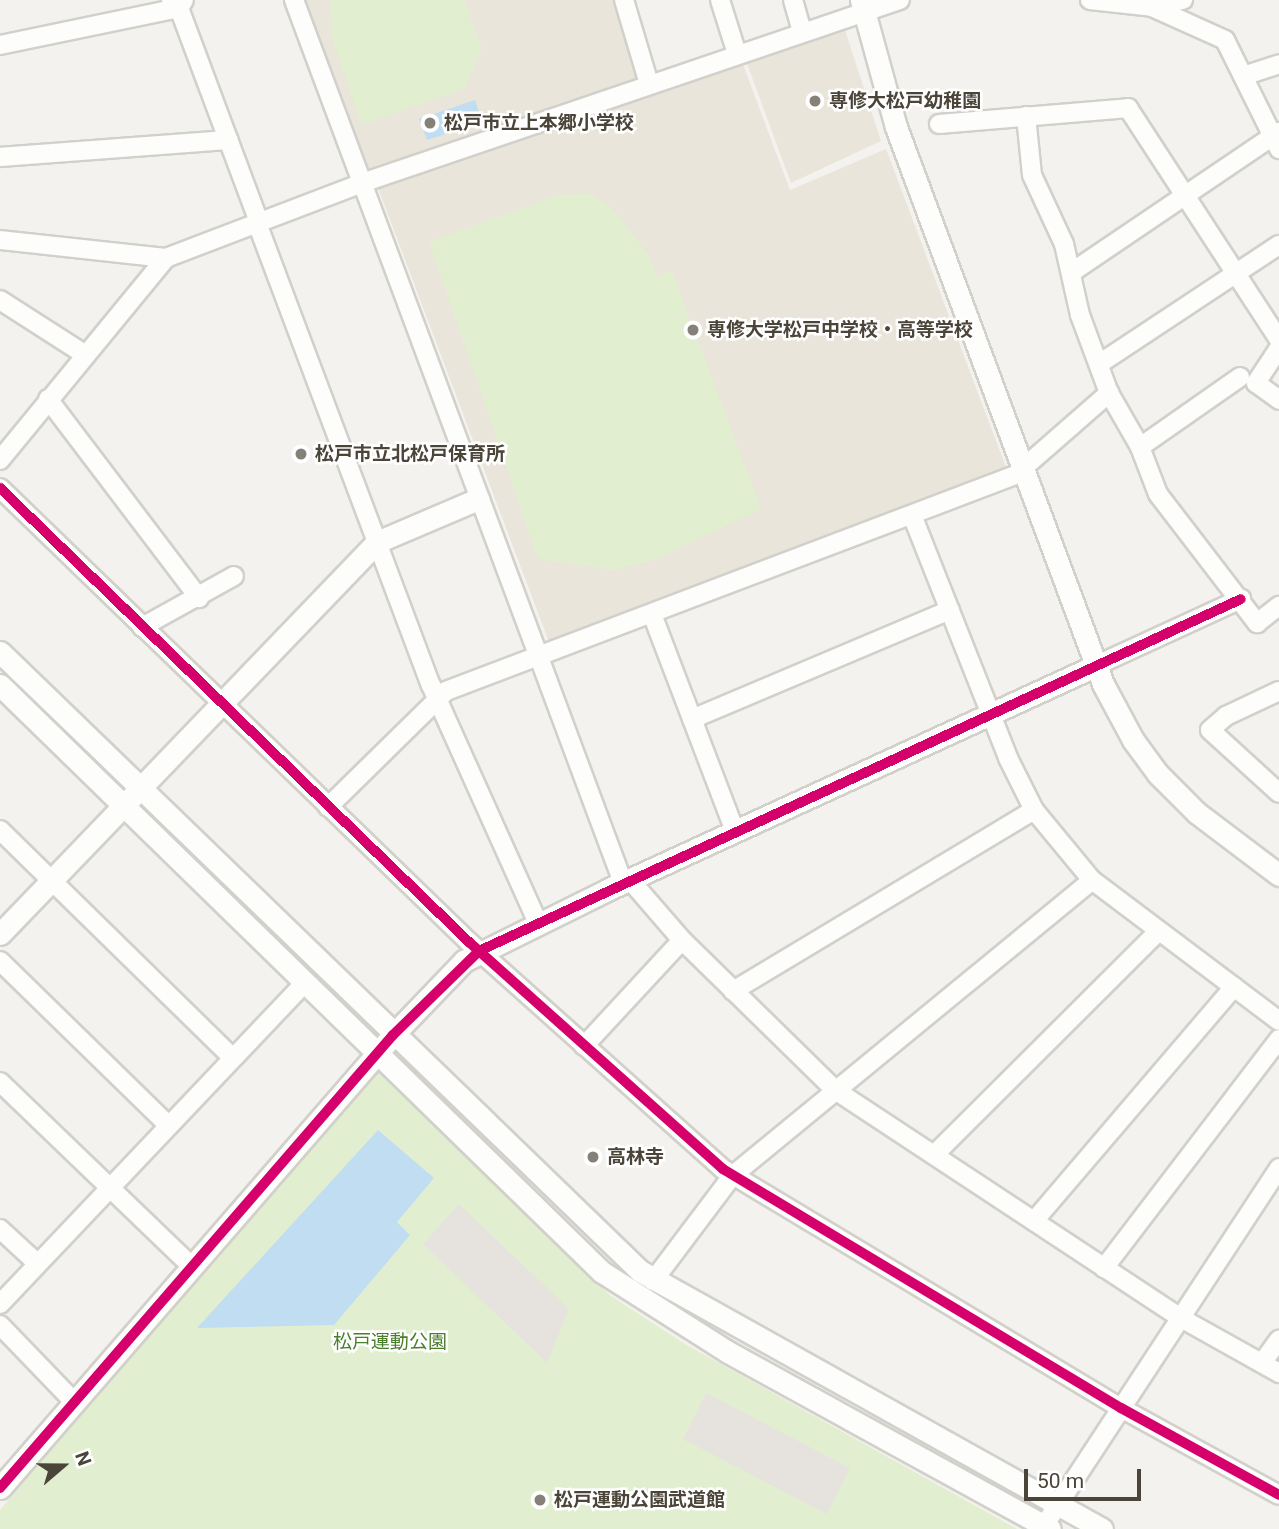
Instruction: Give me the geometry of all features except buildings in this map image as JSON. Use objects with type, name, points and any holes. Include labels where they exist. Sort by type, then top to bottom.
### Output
[{"type":"street","points":[[294,0],[537,656],[626,882],[835,1090],[1179,1317],[1279,1373]]},
{"type":"street","points":[[624,0],[649,84]]},
{"type":"street","points":[[720,0],[737,54]]},
{"type":"street","points":[[793,0],[802,31]]},
{"type":"street","points":[[0,240],[166,258],[362,183],[802,31],[861,6],[900,0]]},
{"type":"street","points":[[1072,272],[1185,195],[1277,139],[1225,40],[1152,7],[1090,0]]},
{"type":"street","points":[[1152,7],[1183,0]]},
{"type":"street","points":[[0,45],[178,3],[437,698],[538,923]]},
{"type":"street","points":[[861,6],[896,127],[1095,666],[1133,740],[1157,774],[1197,813],[1279,875]]},
{"type":"street","points":[[1244,76],[1279,64]]},
{"type":"street","points":[[939,124],[1128,107],[1279,340]]},
{"type":"street","points":[[1026,116],[1032,175],[1072,272],[1080,315],[1109,393],[1140,447],[1158,494],[1257,623],[1279,606]]},
{"type":"street","points":[[0,157],[228,140]]},
{"type":"street","points":[[1099,364],[1279,245]]},
{"type":"street","points":[[0,460],[84,354],[166,258]]},
{"type":"street","points":[[0,300],[84,354]]},
{"type":"street","points":[[1279,348],[1256,383],[1279,400]]},
{"type":"street","points":[[1140,447],[1240,377]]},
{"type":"street","points":[[328,807],[437,698],[537,656],[912,515],[1022,470],[1109,393]]},
{"type":"street","points":[[48,399],[199,598]]},
{"type":"street","points":[[0,488],[220,704],[479,951],[732,1176],[1121,1408],[1279,1495]]},
{"type":"street","points":[[0,934],[377,542],[478,499]]},
{"type":"street","points":[[912,515],[990,713],[1034,810],[1092,880],[1279,1021]]},
{"type":"street","points":[[142,626],[199,598],[234,576]]},
{"type":"street","points":[[0,1488],[393,1035],[479,951],[1241,599]]},
{"type":"street","points":[[692,719],[950,610]]},
{"type":"street","points":[[652,614],[735,831]]},
{"type":"street","points":[[0,652],[312,958],[653,1281],[1101,1529]]},
{"type":"street","points":[[0,685],[602,1272],[728,1352],[1045,1528],[1056,1504],[1279,1168]]},
{"type":"street","points":[[1279,691],[1226,716],[1210,730],[1279,793]]},
{"type":"street","points":[[733,991],[1034,810]]},
{"type":"street","points":[[0,831],[232,1057]]},
{"type":"street","points":[[653,1281],[732,1176],[1092,880]]},
{"type":"street","points":[[934,1155],[1158,932]]},
{"type":"street","points":[[584,1046],[682,940]]},
{"type":"street","points":[[0,1304],[232,1057],[300,980],[312,958]]},
{"type":"street","points":[[0,961],[167,1125]]},
{"type":"street","points":[[1034,1222],[1234,987]]},
{"type":"street","points":[[1104,1268],[1279,1039]]},
{"type":"street","points":[[0,1082],[193,1268]]},
{"type":"street","points":[[0,1229],[37,1263]]},
{"type":"street","points":[[0,1325],[75,1403]]},
{"type":"street","points":[[728,1352],[739,1330]]},
{"type":"street","points":[[1262,1363],[1279,1340]]},
{"type":"shaded area","name":"松戸市立上本郷小学校","points":[[305,0],[617,0],[638,74],[636,80],[374,170],[366,167]]},
{"type":"shaded area","name":"専修大松戸幼稚園","points":[[844,27],[881,141],[791,183],[746,61]]},
{"type":"shaded area","name":"専修大学松戸中学校・高等学校","points":[[741,59],[790,190],[886,149],[1007,470],[549,642],[378,188]]},
{"type":"shaded area","points":[[459,1204],[569,1309],[547,1363],[423,1244]]},
{"type":"shaded area","points":[[706,1393],[850,1468],[827,1514],[683,1439]]},
{"type":"green space","points":[[330,0],[464,0],[482,49],[464,89],[361,125],[332,37]]},
{"type":"green space","points":[[589,193],[613,209],[649,256],[657,276],[672,271],[761,509],[660,558],[614,570],[538,559],[429,242],[557,195]]},
{"type":"green space","name":"松戸運動公園","points":[[376,1070],[611,1296],[685,1344],[1017,1529],[0,1529],[0,1510]]},
{"type":"water","points":[[475,100],[482,122],[427,140],[419,119]]},
{"type":"water","points":[[378,1130],[434,1178],[397,1222],[410,1235],[334,1325],[197,1328]]},
{"type":"cycle path","points":[[0,488],[469,942],[723,1169],[1121,1408],[1279,1495]]},
{"type":"cycle path","points":[[0,1488],[393,1035],[479,951],[1241,599]]},
{"type":"place","name":"専修大松戸幼稚園","points":[[815,101]]},
{"type":"place","name":"松戸市立上本郷小学校","points":[[430,123]]},
{"type":"place","name":"専修大学松戸中学校・高等学校","points":[[693,330]]},
{"type":"place","name":"松戸市立北松戸保育所","points":[[301,454]]},
{"type":"place","name":"高林寺","points":[[593,1157]]},
{"type":"place","name":"松戸運動公園武道館","points":[[540,1500]]}]
